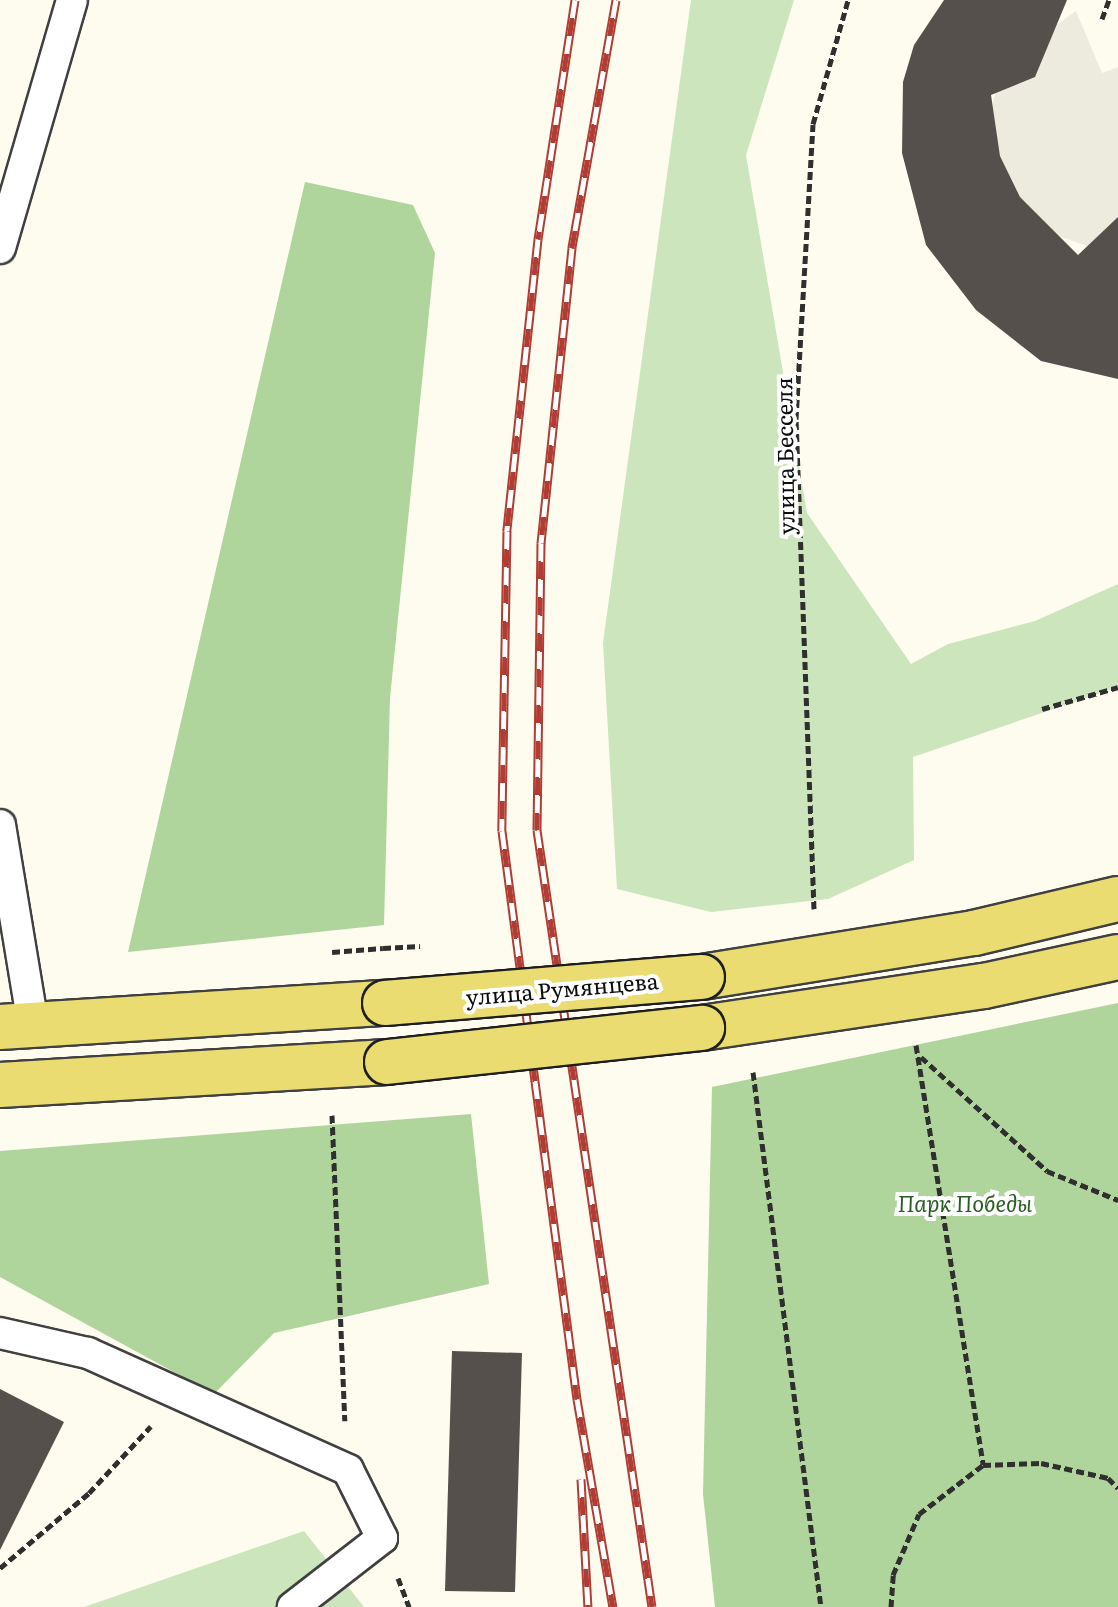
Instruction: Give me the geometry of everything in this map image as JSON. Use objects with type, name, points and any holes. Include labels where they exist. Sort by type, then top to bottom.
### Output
[{"type":"main road","name":"улица Румянцева","points":[[17,1026],[385,1003],[702,977],[974,933],[1118,899]]},
{"type":"main road","points":[[0,1085],[387,1062],[702,1028],[984,986],[1118,957]]},
{"type":"lane","points":[[0,248],[72,0]]},
{"type":"lane","points":[[0,825],[17,1026]]},
{"type":"lane","points":[[0,1333],[88,1353],[348,1470],[382,1538],[293,1607]]},
{"type":"path","name":"улица Бесселя","points":[[815,916],[796,419],[813,124],[848,0]]},
{"type":"path","points":[[1102,19],[1109,0]]},
{"type":"path","points":[[1042,709],[1118,687]]},
{"type":"path","points":[[983,1465],[920,1056],[1047,1171],[1118,1200]]},
{"type":"path","points":[[751,1057],[821,1607]]},
{"type":"path","points":[[331,1103],[348,1470]]},
{"type":"path","points":[[0,1568],[89,1493],[182,1393]]},
{"type":"path","points":[[891,1607],[893,1575],[919,1514],[983,1465],[1041,1463],[1108,1478],[1118,1488]]},
{"type":"green space","points":[[691,0],[794,0],[746,155],[807,513],[911,664],[948,644],[1035,621],[1118,584],[1118,687],[913,757],[914,860],[828,899],[711,912],[617,889],[603,643]]},
{"type":"green space","points":[[305,182],[413,205],[435,253],[390,698],[384,925],[128,952]]},
{"type":"green space","name":"Парк Победы","points":[[1118,1003],[1118,1607],[715,1607],[703,1494],[712,1087]]},
{"type":"green space","points":[[471,1114],[489,1284],[274,1333],[214,1394],[0,1277],[0,1151]]},
{"type":"green space","points":[[304,1531],[364,1607],[84,1607]]},
{"type":"shaded area","points":[[1076,11],[1102,73],[1118,67],[1118,235],[1099,235],[1087,246],[1059,236],[1020,197],[1000,156],[992,106],[999,80],[1037,39]]},
{"type":"building","points":[[944,0],[1067,0],[1035,77],[991,95],[1000,156],[1020,197],[1078,255],[1118,217],[1118,379],[1041,361],[976,310],[926,245],[902,153],[903,82],[914,45]]},
{"type":"building","points":[[452,1351],[522,1353],[515,1592],[445,1591]]},
{"type":"building","points":[[0,1389],[64,1422],[0,1550]]},
{"type":"railway","points":[[575,0],[538,239],[507,531],[502,831],[577,1399],[613,1607]]},
{"type":"railway","points":[[616,0],[572,248],[541,543],[537,830],[652,1607]]},
{"type":"railway","points":[[581,1479],[588,1607]]}]
